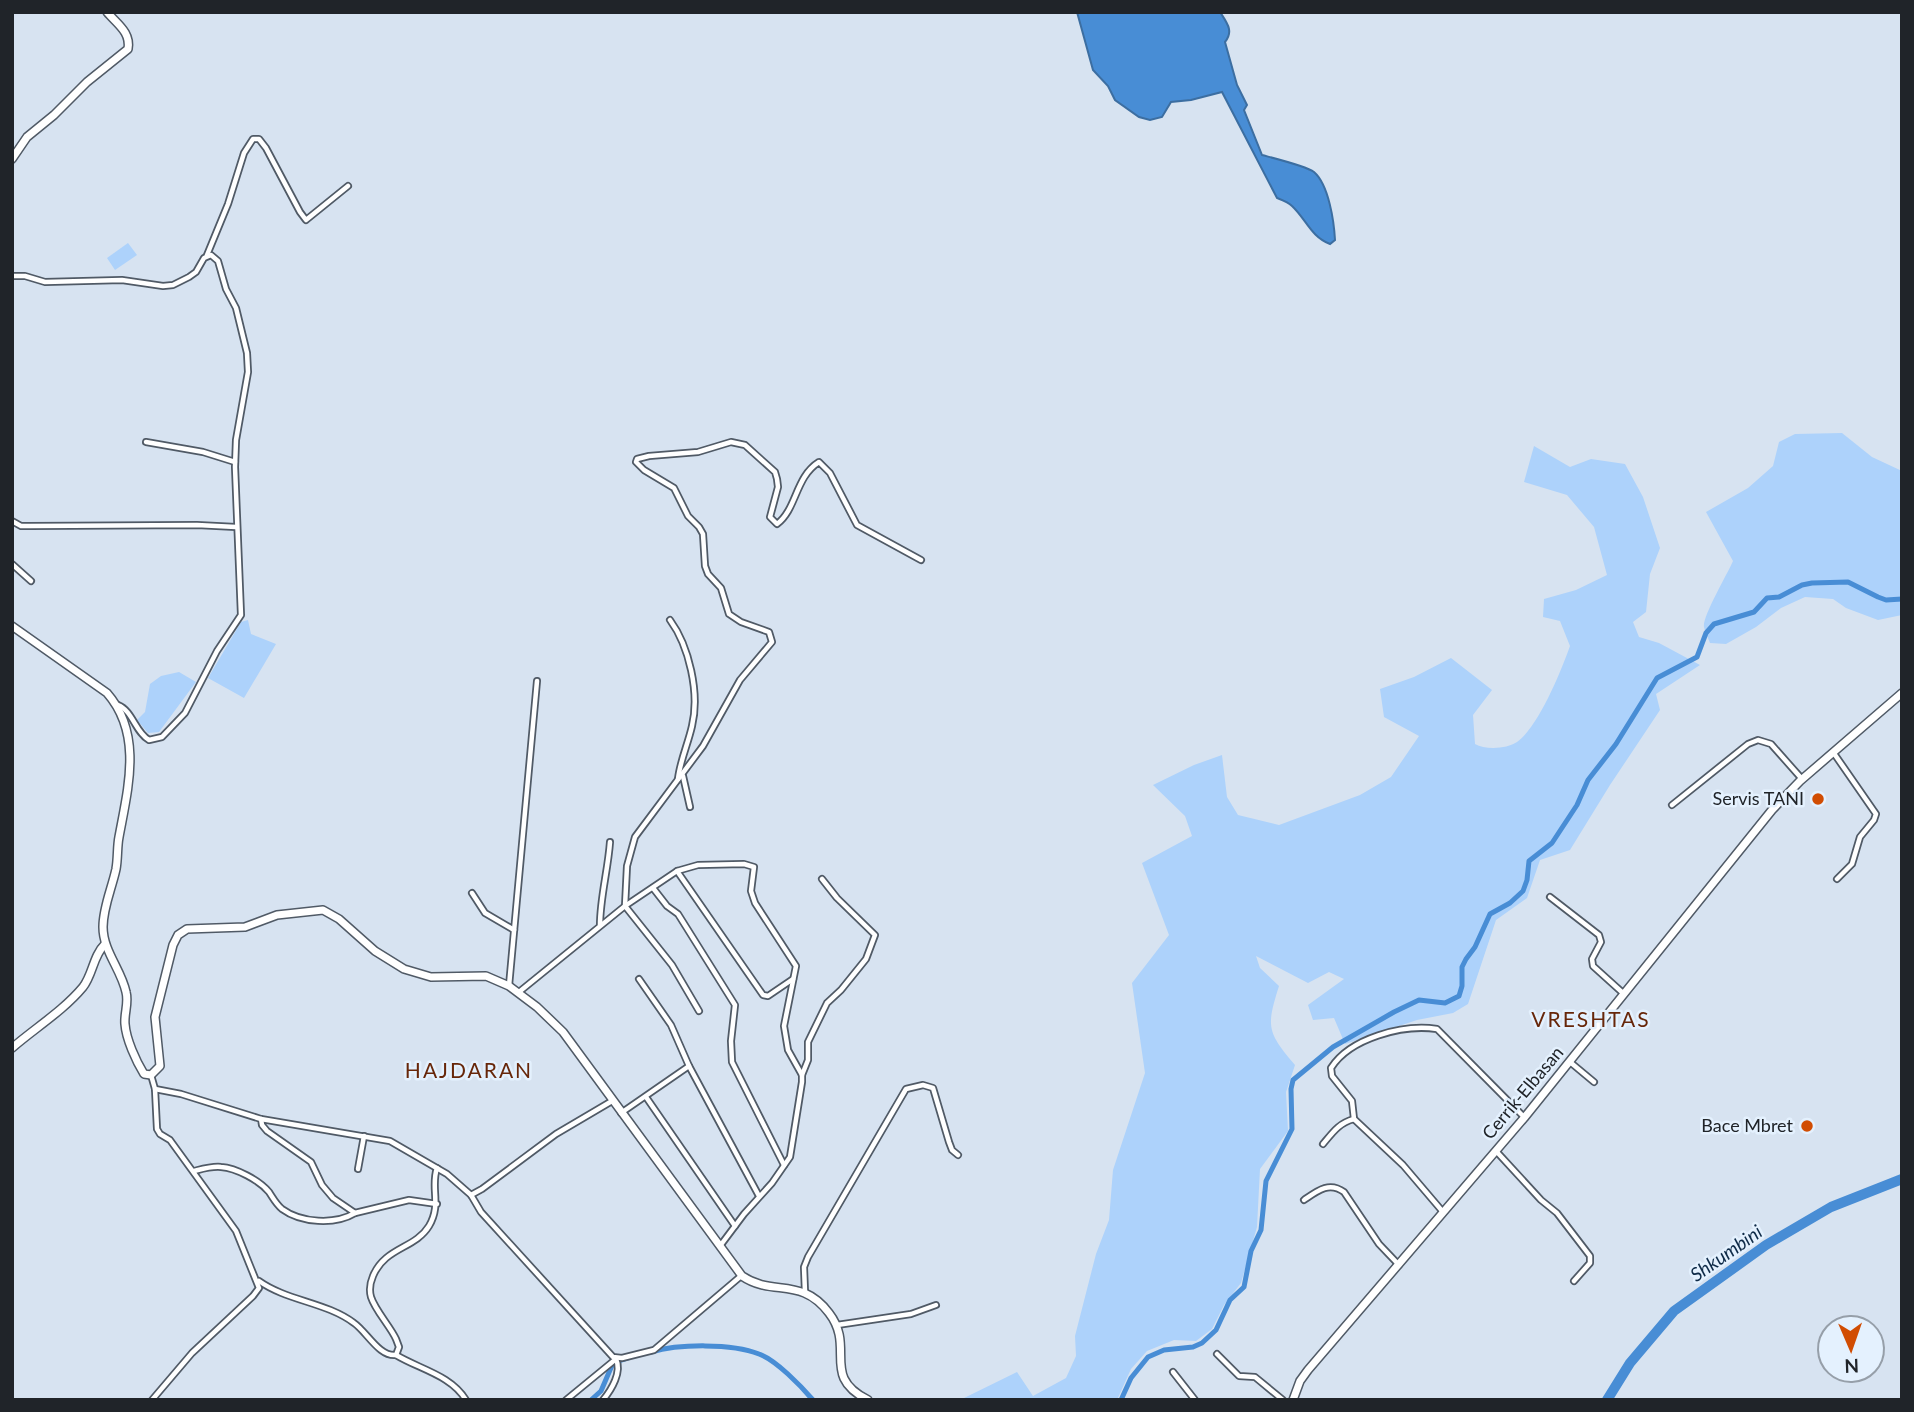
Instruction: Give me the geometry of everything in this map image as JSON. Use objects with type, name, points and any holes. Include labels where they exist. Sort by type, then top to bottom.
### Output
[{"type":"main road","points":[[12,159],[27,137],[128,49],[126,33],[107,12]]},
{"type":"main road","points":[[12,626],[99,686],[118,705],[130,739],[130,766],[116,867],[103,923],[105,944],[127,992],[124,1023],[144,1074],[151,1075],[160,1066],[155,1017],[173,945],[178,935],[187,929],[245,927],[277,915],[323,910],[338,919],[374,951],[404,969],[431,977],[486,976],[509,986],[537,1007],[562,1032],[742,1276],[754,1283],[805,1292],[817,1299],[837,1325],[842,1376],[849,1389],[869,1400]]},
{"type":"main road","name":"Cerrik-Elbasan","points":[[1293,1400],[1300,1381],[1308,1370],[1524,1118],[1760,824],[1802,779],[1902,693]]},
{"type":"main road","points":[[12,1048],[82,988],[92,972],[100,949],[105,944]]},
{"type":"street","points":[[12,276],[25,276],[45,282],[122,280],[163,286],[181,282],[196,272],[207,255],[229,204],[244,153],[253,139],[259,139],[266,148],[306,220],[348,186]]},
{"type":"street","points":[[118,705],[125,708],[138,730],[149,740],[162,737],[185,713],[217,651],[241,615],[235,462],[236,440],[248,372],[247,353],[236,308],[226,289],[218,261],[214,256],[207,255]]},
{"type":"street","points":[[699,1011],[672,965],[625,906],[627,866],[635,837],[703,746],[740,680],[772,642],[772,637],[769,632],[741,622],[729,614],[721,588],[708,574],[705,566],[703,534],[699,527],[688,516],[674,488],[644,470],[636,462],[637,459],[698,452],[731,442],[745,445],[775,472],[778,487],[771,517],[777,524],[784,518],[805,474],[819,462],[830,473],[858,525],[922,560]]},
{"type":"street","points":[[146,443],[203,452],[235,462]]},
{"type":"street","points":[[12,521],[21,526],[236,527]]},
{"type":"street","points":[[12,564],[32,581]]},
{"type":"street","points":[[670,620],[680,633],[687,653],[695,709],[677,780]]},
{"type":"street","points":[[509,986],[527,816],[537,681]]},
{"type":"street","points":[[1672,805],[1748,744],[1758,740],[1771,744],[1802,779]]},
{"type":"street","points":[[1833,752],[1876,814],[1860,837],[1852,864],[1837,879]]},
{"type":"street","points":[[683,775],[690,807]]},
{"type":"street","points":[[600,926],[610,842]]},
{"type":"street","points":[[519,992],[625,906],[677,871],[712,864],[750,865],[754,867],[751,891],[755,903],[796,966],[784,1026],[792,1061],[802,1075]]},
{"type":"street","points":[[677,871],[763,995],[768,996],[793,979]]},
{"type":"street","points":[[719,1247],[759,1196],[772,1184],[790,1157],[802,1075],[808,1060],[808,1042],[827,1003],[866,959],[875,935],[837,898],[822,879]]},
{"type":"street","points":[[653,888],[667,906],[678,914],[735,1005],[730,1041],[732,1062],[784,1166]]},
{"type":"street","points":[[472,893],[485,913],[514,930]]},
{"type":"street","points":[[1550,897],[1599,935],[1601,942],[1592,959],[1593,966],[1625,995]]},
{"type":"street","points":[[639,979],[671,1025],[689,1066],[759,1196]]},
{"type":"street","points":[[1443,1212],[1396,1158],[1354,1119],[1352,1101],[1332,1076],[1331,1068],[1339,1057],[1372,1038],[1408,1028],[1437,1029],[1524,1118]]},
{"type":"street","points":[[1570,1062],[1594,1082]]},
{"type":"street","points":[[621,1113],[689,1066]]},
{"type":"street","points":[[151,1075],[155,1089],[157,1129],[170,1140],[236,1231],[259,1287],[253,1296],[192,1353],[152,1400]]},
{"type":"street","points":[[805,1292],[804,1267],[808,1257],[906,1089],[927,1084],[933,1088],[949,1142],[958,1155]]},
{"type":"street","points":[[155,1089],[181,1094],[261,1119],[390,1141],[437,1168],[471,1195],[481,1212],[605,1351],[617,1361],[618,1372],[603,1400]]},
{"type":"street","points":[[646,1097],[735,1226]]},
{"type":"street","points":[[471,1195],[556,1133],[612,1101]]},
{"type":"street","points":[[261,1119],[267,1131],[311,1163],[322,1185],[333,1198],[355,1213]]},
{"type":"street","points":[[1323,1144],[1337,1127],[1354,1119]]},
{"type":"street","points":[[358,1169],[364,1136]]},
{"type":"street","points":[[1495,1151],[1541,1200],[1557,1213],[1591,1256],[1590,1263],[1574,1281]]},
{"type":"street","points":[[194,1171],[213,1167],[232,1170],[260,1184],[279,1207],[300,1217],[320,1221],[344,1219],[355,1213],[409,1200],[437,1204]]},
{"type":"street","points":[[396,1354],[399,1347],[397,1339],[371,1297],[372,1278],[379,1263],[392,1252],[421,1236],[428,1228],[437,1204],[434,1177],[437,1168]]},
{"type":"street","points":[[1304,1200],[1323,1188],[1339,1188],[1379,1244],[1399,1265]]},
{"type":"street","points":[[566,1400],[617,1361],[659,1346],[742,1276]]},
{"type":"street","points":[[258,1280],[284,1295],[348,1319],[380,1350],[390,1355],[396,1354],[411,1364],[428,1369],[461,1390],[466,1400]]},
{"type":"street","points":[[837,1325],[911,1314],[936,1305]]},
{"type":"street","points":[[1217,1353],[1239,1377],[1255,1377],[1283,1400]]},
{"type":"street","points":[[1173,1372],[1195,1400]]},
{"type":"shaded area","points":[[128,243],[137,255],[115,270],[107,258]]},
{"type":"shaded area","points":[[1842,433],[1872,457],[1902,471],[1902,615],[1878,620],[1846,608],[1833,599],[1805,597],[1781,608],[1756,627],[1726,644],[1710,643],[1704,622],[1733,561],[1706,512],[1748,488],[1773,466],[1779,442],[1795,434]]},
{"type":"shaded area","points":[[1534,446],[1570,467],[1591,459],[1625,464],[1643,497],[1660,548],[1650,574],[1646,612],[1633,622],[1639,637],[1659,643],[1700,665],[1656,694],[1660,710],[1570,850],[1540,860],[1527,898],[1496,920],[1468,1004],[1453,1013],[1417,1020],[1345,1044],[1334,1018],[1313,1020],[1308,1005],[1344,979],[1329,972],[1308,983],[1256,956],[1260,968],[1279,986],[1272,1011],[1272,1028],[1274,1036],[1295,1065],[1286,1092],[1288,1131],[1260,1169],[1257,1227],[1241,1283],[1224,1305],[1212,1329],[1196,1341],[1174,1340],[1147,1351],[1131,1369],[1117,1400],[960,1400],[1017,1372],[1033,1396],[1066,1378],[1076,1356],[1075,1336],[1096,1254],[1109,1220],[1113,1170],[1145,1073],[1132,983],[1169,935],[1142,863],[1192,836],[1185,816],[1153,785],[1222,755],[1227,797],[1238,815],[1279,825],[1360,795],[1391,777],[1419,736],[1384,717],[1380,689],[1414,677],[1451,658],[1492,690],[1473,715],[1475,744],[1496,748],[1517,742],[1541,711],[1570,646],[1560,621],[1543,617],[1544,599],[1576,590],[1607,575],[1594,527],[1567,495],[1524,482]]},
{"type":"shaded area","points":[[248,620],[251,634],[276,644],[244,698],[208,678],[241,622]]},
{"type":"shaded area","points":[[179,672],[196,682],[159,732],[148,733],[137,720],[145,712],[150,684],[161,676]]},
{"type":"water","points":[[1077,12],[1220,12],[1228,27],[1229,34],[1225,42],[1237,85],[1247,105],[1244,110],[1262,155],[1314,172],[1330,204],[1335,240],[1330,244],[1323,241],[1292,206],[1277,198],[1222,92],[1171,102],[1162,117],[1150,120],[1139,117],[1115,100],[1108,86],[1093,70]]},
{"type":"waterway","points":[[1121,1400],[1131,1378],[1148,1357],[1164,1350],[1193,1347],[1202,1343],[1216,1330],[1230,1300],[1244,1287],[1251,1251],[1261,1230],[1266,1181],[1292,1129],[1293,1080],[1333,1047],[1394,1012],[1419,1000],[1445,1003],[1459,996],[1462,967],[1475,947],[1490,914],[1510,903],[1523,891],[1529,861],[1552,843],[1577,805],[1588,780],[1616,744],[1657,678],[1697,657],[1706,633],[1714,624],[1754,612],[1767,598],[1779,597],[1802,585],[1848,582],[1886,600],[1902,599]]},
{"type":"waterway","name":"Shkumbini","points":[[1607,1400],[1630,1363],[1674,1311],[1766,1245],[1831,1207],[1902,1179]]},
{"type":"waterway","points":[[651,1352],[675,1347],[705,1346],[748,1350],[773,1362],[813,1400]]},
{"type":"waterway","points":[[591,1400],[601,1391],[613,1363],[628,1358]]},
{"type":"place","name":"Servis TANI","points":[[1818,799]]},
{"type":"place","name":"Bace Mbret","points":[[1807,1126]]},
{"type":"district","name":"VRESHTAS","points":[[1591,1020]]},
{"type":"district","name":"HAJDARAN","points":[[469,1071]]}]
